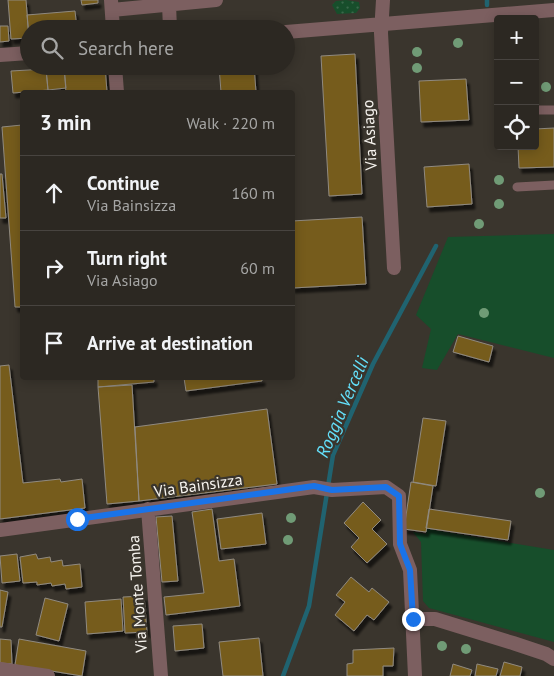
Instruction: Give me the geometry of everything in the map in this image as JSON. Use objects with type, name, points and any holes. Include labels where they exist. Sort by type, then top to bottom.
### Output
[{"type":"street","points":[[112,20],[111,5],[170,4],[216,0]]},
{"type":"street","name":"Via Asiago","points":[[383,0],[382,24],[394,268]]},
{"type":"street","points":[[170,4],[170,20]]},
{"type":"street","points":[[524,15],[549,7]]},
{"type":"street","points":[[295,31],[501,14],[511,15]]},
{"type":"street","points":[[0,55],[20,54]]},
{"type":"street","points":[[116,75],[117,90]]},
{"type":"street","name":"Via Bainsizza","points":[[0,530],[314,486],[332,490],[386,487],[399,496],[400,544],[410,570],[413,619]]},
{"type":"street","name":"Via Monte Tomba","points":[[148,510],[161,676]]},
{"type":"street","points":[[415,676],[413,619],[435,619],[546,654],[554,659]]},
{"type":"street","points":[[0,669],[48,676]]},
{"type":"lane","points":[[539,110],[554,110]]},
{"type":"lane","points":[[518,187],[554,185]]},
{"type":"green space","points":[[336,1],[359,2],[360,8],[356,13],[337,14],[332,5]]},
{"type":"green space","points":[[554,234],[554,358],[458,334],[437,370],[422,368],[431,329],[416,315],[448,237]]},
{"type":"green space","points":[[427,529],[554,550],[554,642],[429,608],[423,601],[421,542],[413,532],[426,534]]},
{"type":"building","points":[[8,0],[26,0],[28,20],[20,20],[20,38],[11,39]]},
{"type":"building","points":[[81,0],[98,0],[98,3],[82,5]]},
{"type":"building","points":[[75,11],[76,20],[27,20],[27,15]]},
{"type":"building","points":[[0,26],[8,26],[9,41],[0,42]]},
{"type":"building","points":[[355,54],[362,194],[329,196],[321,56]]},
{"type":"building","points":[[20,70],[20,75],[47,75],[48,90],[20,90],[20,92],[13,93],[11,71]]},
{"type":"building","points":[[47,75],[65,75],[66,88],[48,90]]},
{"type":"building","points":[[65,75],[106,75],[107,90],[66,90]]},
{"type":"building","points":[[220,75],[255,75],[256,90],[221,90]]},
{"type":"building","points":[[466,79],[469,120],[421,122],[419,81]]},
{"type":"building","points":[[20,125],[20,307],[15,307],[2,127]]},
{"type":"building","points":[[554,128],[554,167],[519,168],[518,150],[539,150],[539,129]]},
{"type":"building","points":[[469,164],[472,204],[427,207],[424,167]]},
{"type":"building","points":[[0,174],[2,174],[6,218],[0,218]]},
{"type":"building","points":[[362,217],[366,284],[295,288],[295,221]]},
{"type":"building","points":[[458,336],[493,346],[489,362],[453,352]]},
{"type":"building","points":[[9,365],[23,483],[60,479],[61,482],[82,479],[85,508],[0,519],[0,366]]},
{"type":"building","points":[[98,380],[154,380],[154,382],[98,387]]},
{"type":"building","points":[[184,380],[262,380],[262,381],[186,391]]},
{"type":"building","points":[[132,385],[139,501],[107,504],[98,387]]},
{"type":"building","points":[[267,409],[277,484],[139,501],[135,427]]},
{"type":"building","points":[[423,418],[446,421],[436,486],[413,482]]},
{"type":"building","points":[[411,482],[433,486],[426,532],[404,529]]},
{"type":"building","points":[[363,502],[381,520],[372,529],[387,544],[367,563],[351,547],[359,538],[344,523]]},
{"type":"building","points":[[212,509],[219,561],[234,559],[240,606],[166,615],[164,597],[204,593],[192,512]]},
{"type":"building","points":[[429,509],[511,521],[508,540],[426,528]]},
{"type":"building","points":[[262,513],[266,544],[221,549],[217,519]]},
{"type":"building","points":[[172,516],[178,581],[162,582],[156,517]]},
{"type":"building","points":[[17,554],[20,581],[2,583],[0,556]]},
{"type":"building","points":[[36,554],[38,559],[50,557],[51,562],[62,560],[63,566],[80,564],[82,587],[66,589],[65,584],[52,586],[51,583],[37,585],[37,582],[23,583],[20,557]]},
{"type":"building","points":[[351,577],[369,592],[372,588],[389,602],[374,620],[367,615],[354,631],[335,615],[345,602],[336,595]]},
{"type":"building","points":[[0,590],[8,592],[2,627],[0,627]]},
{"type":"building","points":[[144,596],[147,632],[125,633],[123,597]]},
{"type":"building","points":[[45,598],[68,604],[59,641],[36,635]]},
{"type":"building","points":[[121,599],[123,631],[87,634],[85,602]]},
{"type":"building","points":[[202,624],[204,648],[175,651],[173,626]]},
{"type":"building","points":[[259,638],[263,676],[223,676],[219,642]]},
{"type":"building","points":[[0,639],[11,640],[12,664],[0,663]]},
{"type":"building","points":[[19,639],[86,651],[82,676],[15,665]]},
{"type":"building","points":[[394,648],[393,666],[383,666],[383,676],[347,676],[347,664],[353,663],[353,650]]},
{"type":"building","points":[[504,662],[522,667],[520,676],[500,676]]},
{"type":"building","points":[[453,664],[472,670],[470,676],[450,676]]},
{"type":"building","points":[[477,664],[498,669],[496,676],[475,676]]},
{"type":"waterway","name":"Roggia Vercelli","points":[[487,0],[487,5]]},
{"type":"waterway","name":"Roggia Vercelli","points":[[283,676],[309,606],[333,455],[373,364],[436,246]]},
{"type":"route","points":[[77,519],[314,486],[332,490],[386,487],[399,496],[400,544],[410,570],[413,619]]}]
